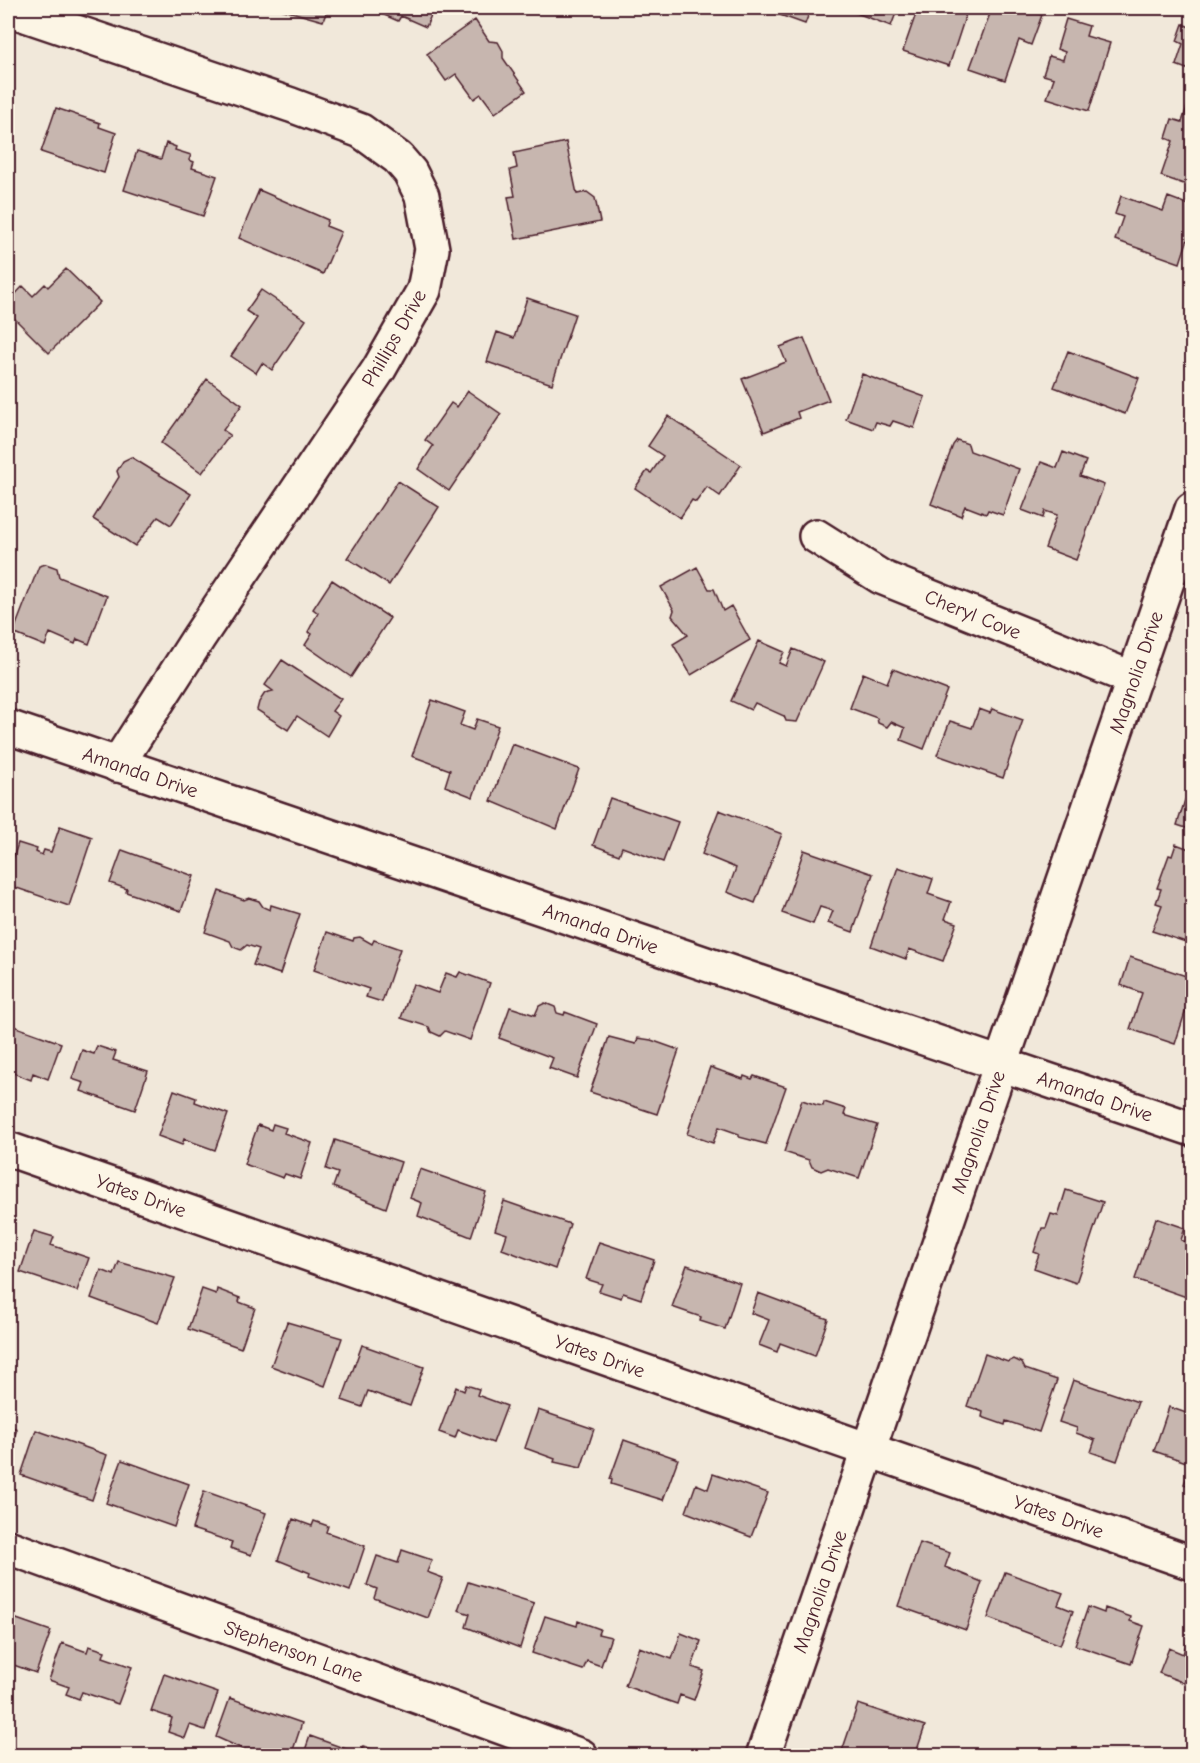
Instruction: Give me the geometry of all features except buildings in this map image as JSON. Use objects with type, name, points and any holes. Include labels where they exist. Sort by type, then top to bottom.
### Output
[{"type":"street","name":"Phillips Drive","points":[[8,9],[361,131],[398,158],[410,172],[422,196],[432,249],[424,290],[378,369],[199,637],[117,765]]},
{"type":"street","name":"Magnolia Drive","points":[[763,1755],[870,1451],[1192,509]]},
{"type":"street","name":"Cheryl Cove","points":[[816,536],[881,577],[1134,679]]},
{"type":"street","name":"Amanda Drive","points":[[8,728],[1192,1130]]},
{"type":"street","name":"Yates Drive","points":[[8,1149],[1192,1563]]},
{"type":"street","name":"Stephenson Lane","points":[[8,1547],[581,1755]]}]
